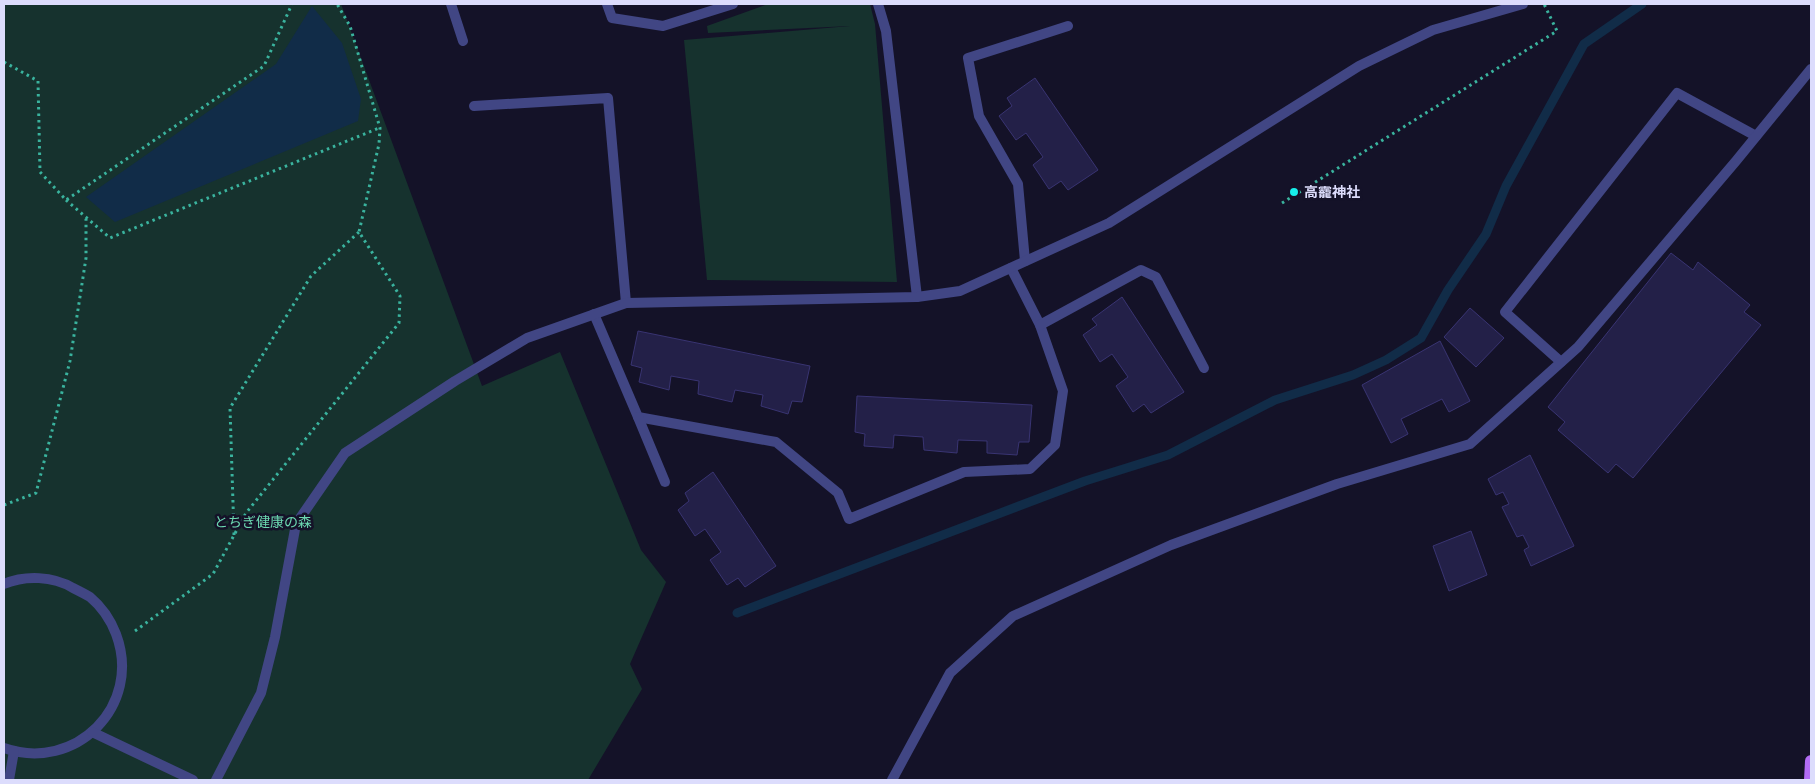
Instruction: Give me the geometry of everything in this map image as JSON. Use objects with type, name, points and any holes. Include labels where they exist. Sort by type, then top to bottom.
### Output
[{"type":"main road","points":[[1810,780],[1811,761]]},
{"type":"street","points":[[451,4],[464,41]]},
{"type":"street","points":[[607,4],[612,18],[663,26],[733,4]]},
{"type":"street","points":[[878,4],[886,30],[917,298]]},
{"type":"street","points":[[216,780],[261,693],[275,637],[296,524],[345,453],[455,381],[527,338],[626,303],[917,298],[960,291],[1109,224],[1359,66],[1433,30],[1523,4]]},
{"type":"street","points":[[1026,261],[1018,184],[979,116],[968,58],[1068,26]]},
{"type":"street","points":[[892,780],[950,673],[1013,616],[1171,545],[1337,484],[1470,444],[1578,347],[1811,69]]},
{"type":"street","points":[[1561,362],[1505,312],[1677,93],[1756,136]]},
{"type":"street","points":[[474,106],[608,98],[626,303]]},
{"type":"street","points":[[638,417],[776,442],[838,493],[849,519],[964,472],[1030,469],[1055,445],[1063,391],[1040,326],[1011,268]]},
{"type":"street","points":[[1040,326],[1141,270],[1156,276],[1204,368]]},
{"type":"street","points":[[594,314],[665,482]]},
{"type":"street","points":[[4,584],[24,578],[55,580],[67,584],[90,597],[103,611],[113,627],[119,642],[122,659],[122,674],[118,691],[112,707],[103,721],[77,743],[62,750],[31,754],[9,750],[9,780]]},
{"type":"street","points":[[92,732],[193,780]]},
{"type":"path","points":[[66,200],[264,66],[292,4]]},
{"type":"path","points":[[234,536],[230,408],[311,276],[359,232],[379,144],[380,128],[350,26],[337,4]]},
{"type":"path","points":[[1282,203],[1557,31],[1544,4]]},
{"type":"path","points":[[4,62],[38,81],[40,172],[86,219],[110,238],[380,128]]},
{"type":"path","points":[[4,505],[36,494],[70,361],[86,258],[86,219]]},
{"type":"path","points":[[119,642],[213,574],[246,513],[399,324],[400,296],[359,232]]},
{"type":"green space","name":"とちぎ健康の森","points":[[4,4],[341,4],[482,386],[560,352],[641,550],[666,582],[630,664],[642,689],[588,780],[4,780]]},
{"type":"green space","points":[[768,4],[870,4],[875,24],[897,282],[707,280],[684,40],[850,26],[708,33],[707,26]]},
{"type":"water","points":[[312,6],[342,43],[361,99],[358,121],[115,222],[86,197],[276,64]]},
{"type":"building","points":[[1035,78],[1098,170],[1068,190],[1061,181],[1049,189],[1033,165],[1043,157],[1026,133],[1016,140],[999,116],[1012,106],[1007,98]]},
{"type":"building","points":[[1671,253],[1693,270],[1698,262],[1750,305],[1744,312],[1761,325],[1633,478],[1616,464],[1608,473],[1558,430],[1565,422],[1548,407]]},
{"type":"building","points":[[1122,297],[1184,392],[1151,413],[1144,404],[1133,412],[1116,386],[1128,377],[1112,354],[1100,362],[1083,335],[1097,325],[1092,319]]},
{"type":"building","points":[[1470,308],[1504,338],[1476,367],[1444,337]]},
{"type":"building","points":[[638,331],[810,366],[802,402],[792,401],[788,414],[761,406],[763,395],[735,390],[732,402],[698,394],[699,381],[671,376],[669,390],[639,382],[642,368],[631,365]]},
{"type":"building","points":[[1440,341],[1470,401],[1449,412],[1442,399],[1401,419],[1408,434],[1391,443],[1362,385]]},
{"type":"building","points":[[857,396],[1032,405],[1029,442],[1019,442],[1017,455],[987,453],[987,441],[958,440],[957,453],[924,450],[923,437],[894,435],[893,448],[864,446],[865,434],[855,432]]},
{"type":"building","points":[[1530,455],[1574,546],[1531,566],[1524,550],[1529,547],[1523,535],[1517,537],[1502,507],[1509,504],[1503,492],[1496,495],[1488,479]]},
{"type":"building","points":[[713,472],[776,566],[745,587],[738,578],[727,585],[710,560],[721,552],[705,529],[695,536],[678,510],[689,501],[685,493]]},
{"type":"building","points":[[1471,531],[1487,575],[1449,591],[1433,546]]},
{"type":"waterway","points":[[737,613],[1085,481],[1168,455],[1275,400],[1353,375],[1386,360],[1421,338],[1448,290],[1486,234],[1506,186],[1584,44],[1642,4]]},
{"type":"place","name":"高靇神社","points":[[1294,192]]}]
